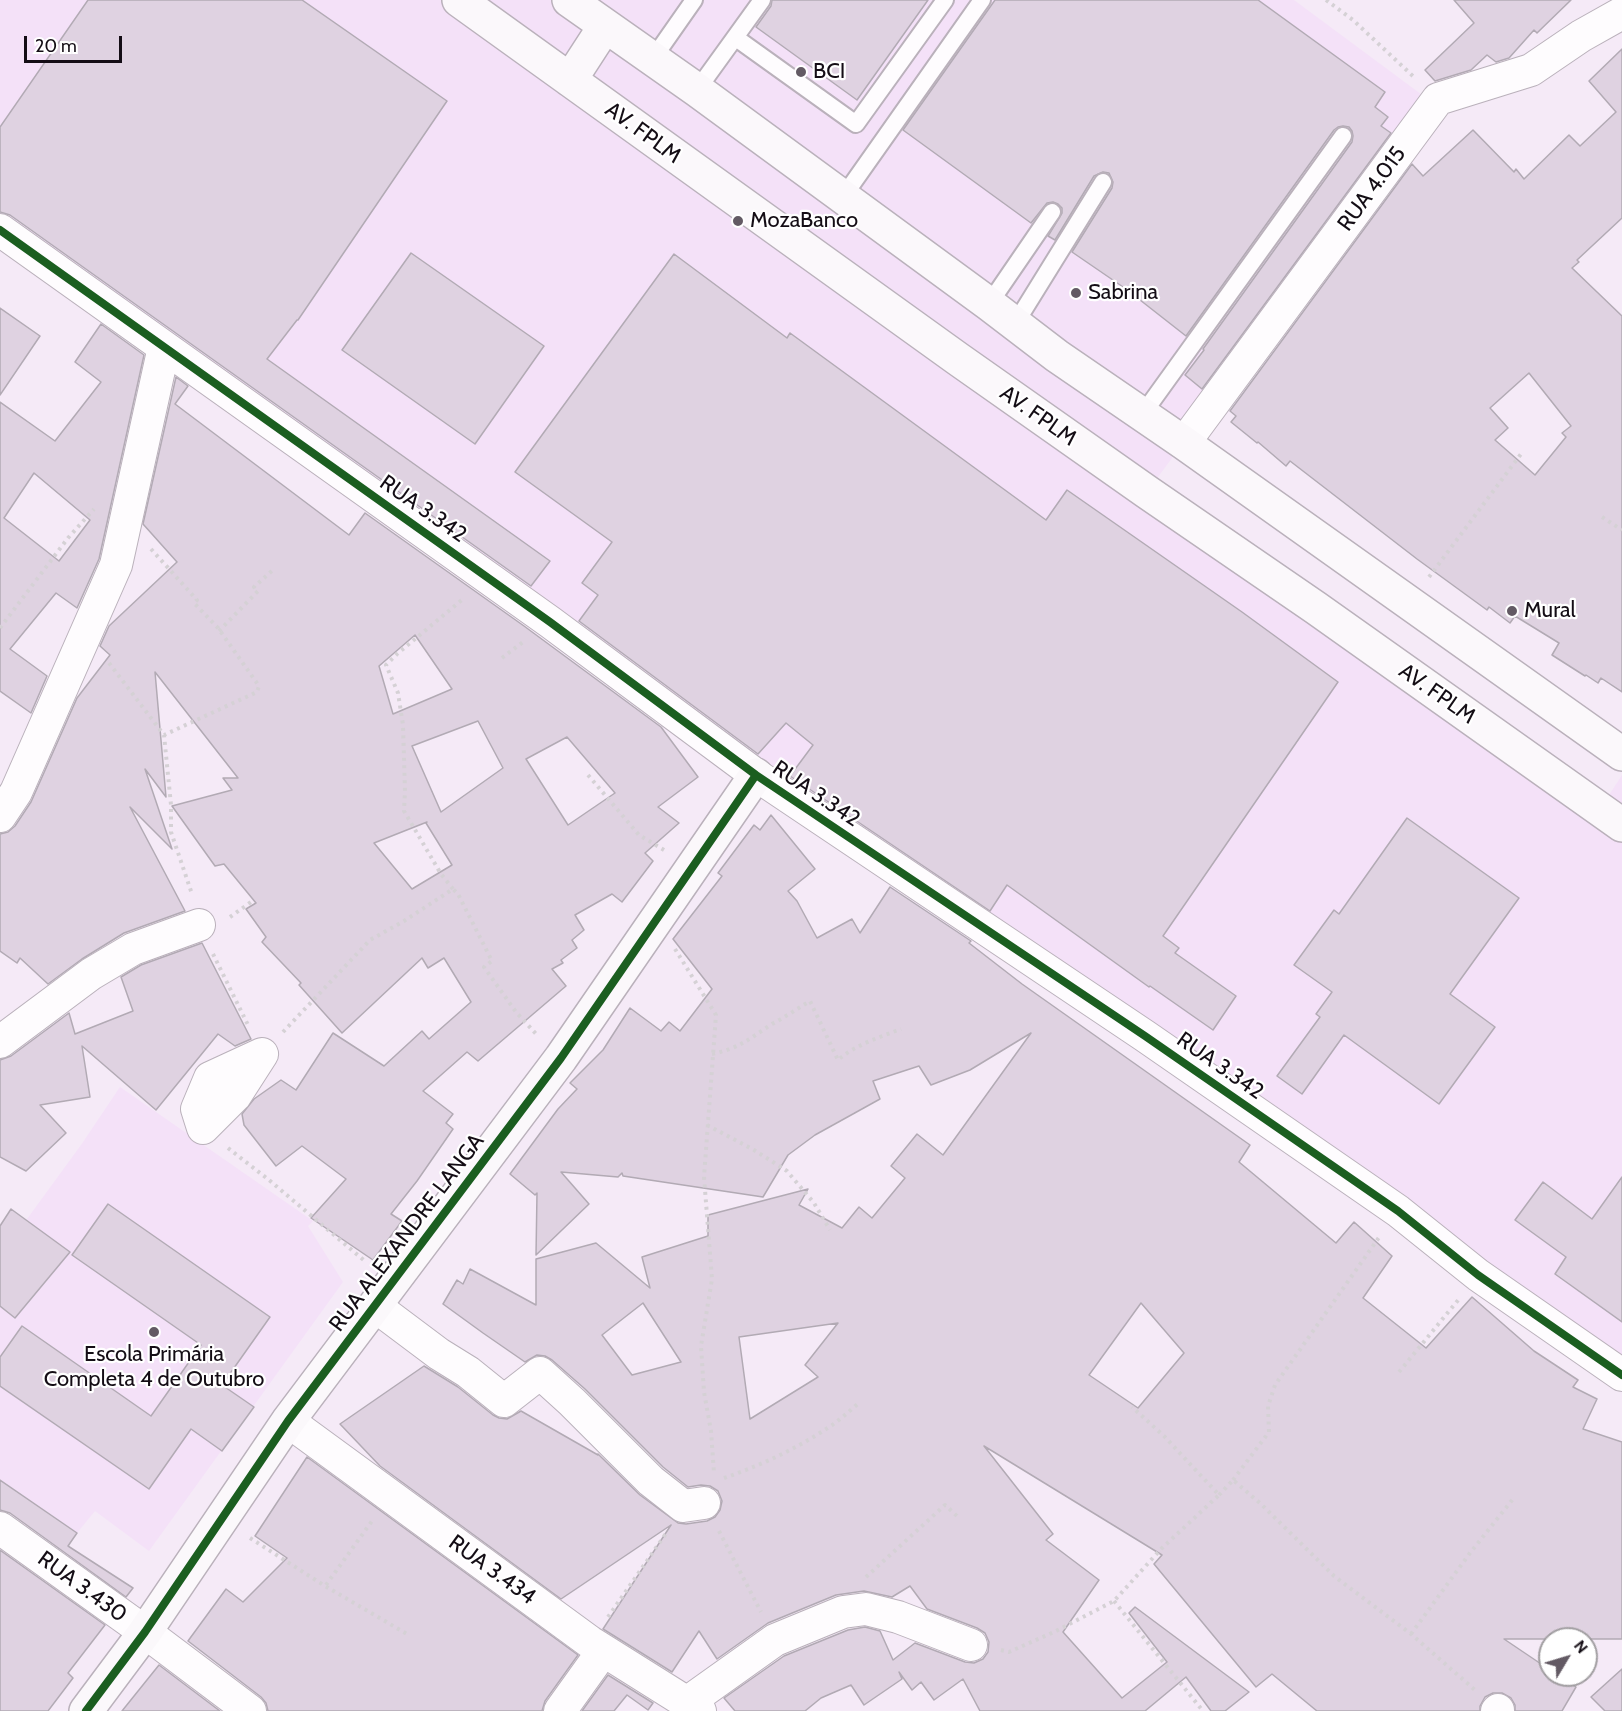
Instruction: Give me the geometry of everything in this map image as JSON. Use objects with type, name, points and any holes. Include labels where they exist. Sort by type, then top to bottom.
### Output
[{"type":"main road","name":"AV. FPLM","points":[[459,0],[958,359],[1316,608],[1622,825]]},
{"type":"main road","points":[[569,0],[697,90],[1057,356],[1184,443],[1622,754]]},
{"type":"main road","points":[[570,80],[604,26]]},
{"type":"main road","name":"RUA ALEXANDRE LANGA","points":[[86,1711],[145,1632],[288,1421],[561,1058],[756,775]]},
{"type":"street","points":[[1438,99],[1532,70],[1581,36],[1622,13]]},
{"type":"street","name":"RUA 4.015","points":[[1184,443],[1438,99]]},
{"type":"street","name":"RUA 3.342","points":[[0,230],[489,578],[756,775],[1145,1036],[1398,1211],[1478,1275],[1622,1375]]},
{"type":"street","points":[[0,816],[16,792],[116,565],[164,347]]},
{"type":"street","points":[[0,1041],[91,974],[133,949],[201,930]]},
{"type":"street","points":[[203,1128],[235,1096],[262,1054]]},
{"type":"street","points":[[383,1294],[439,1354],[468,1372],[504,1401],[540,1373],[651,1481],[694,1505]]},
{"type":"street","name":"RUA 3.434","points":[[288,1421],[597,1646],[694,1707]]},
{"type":"street","name":"RUA 3.430","points":[[0,1528],[250,1711]]},
{"type":"street","points":[[694,1707],[775,1640],[843,1612],[866,1609],[898,1617],[971,1645]]},
{"type":"street","points":[[560,1711],[597,1646]]},
{"type":"lane","points":[[652,60],[694,0]]},
{"type":"lane","points":[[697,90],[762,0]]},
{"type":"lane","points":[[736,38],[856,124],[945,0]]},
{"type":"lane","points":[[843,197],[982,0]]},
{"type":"lane","points":[[1142,415],[1343,136]]},
{"type":"lane","points":[[1016,324],[1103,182]]},
{"type":"lane","points":[[989,304],[1052,212]]},
{"type":"path","points":[[1326,0],[1353,20],[1438,99]]},
{"type":"path","points":[[1408,603],[1521,454]]},
{"type":"path","points":[[0,628],[68,538],[100,503]]},
{"type":"path","points":[[1602,517],[1622,530]]},
{"type":"path","points":[[126,524],[197,600],[194,603],[219,631],[259,686],[257,692],[164,735]]},
{"type":"path","points":[[219,631],[258,591],[254,587],[275,568]]},
{"type":"path","points":[[489,578],[386,665],[398,693],[403,725],[404,811],[441,874],[458,894],[492,961],[484,967],[531,1030],[561,1058]]},
{"type":"path","points":[[85,639],[102,654],[164,735],[171,805],[171,832],[193,896],[201,930],[262,1054],[370,940],[453,889]]},
{"type":"path","points":[[588,775],[639,835],[693,867]]},
{"type":"path","points":[[201,930],[251,902]]},
{"type":"path","points":[[651,930],[674,948],[716,1015],[704,1177],[712,1279],[700,1346],[704,1392],[715,1461],[714,1481],[748,1470],[795,1447],[827,1429],[859,1403]]},
{"type":"path","points":[[712,1054],[729,1050],[752,1039],[810,1001],[838,1060],[844,1054],[876,1038],[901,1029]]},
{"type":"path","points":[[707,1125],[787,1171],[814,1203],[830,1230]]},
{"type":"path","points":[[203,1128],[269,1180],[383,1294]]},
{"type":"path","points":[[971,1645],[1009,1652],[1114,1601],[1161,1549],[1219,1495],[1269,1432],[1268,1407],[1275,1385],[1398,1211]]},
{"type":"path","points":[[1399,1372],[1478,1275]]},
{"type":"path","points":[[1132,1407],[1164,1436],[1219,1495]]},
{"type":"path","points":[[1233,1480],[1261,1503],[1334,1576],[1411,1634],[1497,1710]]},
{"type":"path","points":[[326,1586],[390,1496]]},
{"type":"path","points":[[1411,1634],[1513,1499]]},
{"type":"path","points":[[597,1646],[649,1560],[694,1505],[775,1640]]},
{"type":"path","points":[[866,1609],[862,1584],[868,1574],[945,1505],[957,1516]]},
{"type":"path","points":[[221,1520],[407,1634]]},
{"type":"path","points":[[1114,1601],[1203,1711]]},
{"type":"shaded area","points":[[0,0],[1294,0],[1433,103],[1147,492],[1600,809],[1622,775],[1622,1375],[0,230]]},
{"type":"shaded area","name":"Escola Primária Completa 4 de Outubro","points":[[120,1087],[313,1221],[308,1226],[343,1282],[149,1551],[95,1511],[77,1533],[0,1480],[0,1256]]},
{"type":"building","points":[[88,0],[302,0],[447,101],[298,320],[267,359],[550,561],[531,586],[10,215],[0,212],[0,127]]},
{"type":"building","points":[[772,0],[928,0],[857,100],[756,27],[771,6]]},
{"type":"building","points":[[995,0],[1258,0],[1385,92],[1375,107],[1388,117],[1381,126],[1391,133],[1202,389],[1185,375],[1352,142],[1352,131],[1349,127],[1343,126],[1334,130],[1186,336],[1126,289],[1072,252],[1112,188],[1113,182],[1109,173],[1103,172],[1094,176],[1055,240],[1048,236],[1062,213],[1062,208],[1058,204],[1047,203],[1031,223],[903,130]]},
{"type":"building","points":[[1454,0],[1571,0],[1537,33],[1534,30],[1509,58],[1496,62],[1487,55],[1471,70],[1435,81],[1425,70],[1474,23]]},
{"type":"building","points":[[1622,49],[1622,218],[1577,260],[1579,262],[1572,268],[1622,316],[1622,692],[1601,678],[1598,683],[1552,655],[1559,643],[1515,616],[1510,623],[1489,607],[1487,610],[1290,461],[1286,466],[1231,422],[1236,416],[1230,411],[1412,164],[1423,176],[1473,130],[1514,172],[1516,169],[1524,179],[1569,135],[1580,146],[1616,112],[1589,81]],"holes":[[[1529,373],[1571,426],[1562,433],[1566,437],[1535,475],[1495,440],[1508,428],[1490,408]]]},
{"type":"building","points":[[411,253],[544,346],[475,444],[342,350]]},
{"type":"building","points":[[674,254],[787,338],[790,333],[1046,520],[1067,490],[1338,682],[1163,936],[1179,948],[1175,953],[1236,996],[1213,1030],[1007,885],[990,911],[790,776],[813,745],[786,723],[758,754],[579,621],[598,595],[582,583],[612,542],[515,472]]},
{"type":"building","points":[[0,308],[40,336],[0,395]]},
{"type":"building","points":[[101,324],[144,355],[99,559],[77,608],[56,593],[10,649],[47,676],[31,713],[0,691],[0,402],[55,441],[101,382],[75,362]],"holes":[[[34,473],[90,520],[59,561],[4,518]]]},
{"type":"building","points":[[176,377],[188,386],[175,404],[349,535],[365,513],[524,626],[661,727],[698,777],[658,807],[679,823],[645,853],[653,861],[622,902],[612,894],[575,915],[584,930],[572,940],[577,948],[561,960],[563,963],[552,969],[566,986],[478,1061],[467,1052],[423,1091],[453,1114],[446,1123],[453,1129],[391,1214],[402,1221],[373,1260],[311,1218],[346,1179],[302,1146],[276,1166],[244,1125],[242,1114],[254,1099],[281,1080],[296,1090],[333,1033],[384,1066],[422,1031],[429,1039],[471,1002],[444,958],[428,968],[422,958],[342,1033],[299,985],[301,983],[262,942],[266,937],[246,909],[256,903],[224,864],[215,866],[172,806],[232,790],[223,778],[238,778],[155,672],[166,797],[145,769],[172,849],[130,807],[185,911],[124,933],[82,959],[48,984],[20,958],[17,963],[0,951],[0,834],[8,832],[15,826],[31,802],[77,698],[110,655],[100,646],[109,626],[177,562],[143,524]],"holes":[[[415,635],[452,689],[393,714],[379,666]],[[478,721],[503,768],[441,812],[412,746]],[[567,737],[615,793],[568,825],[526,759]],[[427,822],[452,865],[412,889],[374,843]]]},
{"type":"building","points":[[771,815],[815,869],[788,891],[797,901],[817,938],[852,919],[860,933],[890,887],[971,941],[969,943],[1022,984],[1250,1145],[1239,1162],[1336,1243],[1354,1222],[1392,1256],[1363,1298],[1426,1348],[1472,1297],[1534,1351],[1578,1380],[1573,1387],[1597,1399],[1583,1429],[1622,1442],[1622,1639],[1598,1639],[1598,1627],[1538,1627],[1538,1639],[1504,1639],[1538,1662],[1538,1687],[1576,1687],[1562,1711],[1515,1711],[1511,1698],[1502,1693],[1493,1693],[1485,1697],[1480,1711],[1317,1711],[1272,1674],[1256,1687],[1154,1564],[1162,1555],[984,1446],[1053,1534],[1046,1540],[1099,1580],[1063,1632],[1122,1698],[1167,1662],[1129,1613],[1135,1607],[1249,1692],[1225,1711],[1211,1711],[1186,1677],[1145,1711],[980,1711],[963,1679],[934,1700],[921,1682],[912,1690],[899,1672],[902,1679],[864,1705],[851,1685],[821,1698],[805,1711],[735,1711],[724,1698],[784,1656],[848,1630],[865,1627],[880,1631],[893,1660],[915,1643],[965,1662],[974,1663],[983,1659],[988,1652],[989,1642],[985,1633],[977,1628],[927,1609],[910,1586],[892,1597],[864,1591],[836,1595],[768,1623],[717,1659],[699,1631],[672,1672],[603,1629],[671,1525],[561,1599],[380,1466],[340,1424],[424,1366],[458,1387],[493,1415],[507,1419],[521,1411],[598,1454],[640,1495],[678,1523],[707,1521],[715,1517],[720,1510],[722,1501],[718,1491],[710,1486],[688,1487],[663,1467],[585,1389],[552,1360],[537,1355],[525,1362],[443,1304],[457,1280],[463,1284],[470,1269],[536,1305],[536,1259],[596,1243],[650,1288],[642,1257],[708,1236],[708,1215],[808,1189],[799,1205],[842,1228],[859,1207],[872,1218],[905,1178],[891,1166],[917,1134],[943,1155],[1031,1033],[970,1070],[931,1085],[919,1066],[873,1081],[880,1099],[815,1135],[788,1155],[763,1197],[623,1176],[622,1173],[618,1177],[561,1172],[589,1204],[536,1255],[537,1193],[535,1195],[510,1174],[558,1109],[577,1089],[570,1083],[603,1050],[630,1008],[661,1031],[669,1022],[680,1031],[712,989],[673,939],[722,876],[718,873],[754,825],[760,830]],"holes":[[[643,1303],[681,1362],[632,1375],[602,1335]],[[1141,1303],[1184,1353],[1138,1408],[1089,1375]],[[838,1323],[805,1365],[818,1377],[750,1419],[739,1337]]]},
{"type":"building","points":[[1407,818],[1519,898],[1450,994],[1495,1027],[1439,1104],[1344,1035],[1302,1094],[1277,1076],[1320,1017],[1316,1014],[1332,992],[1294,965],[1334,910],[1339,914]]},
{"type":"building","points":[[202,943],[251,1039],[235,1046],[218,1034],[156,1110],[82,1046],[90,1097],[40,1105],[66,1133],[26,1171],[0,1157],[0,1060],[11,1056],[69,1013],[75,1034],[133,1011],[121,977],[141,965]]},
{"type":"building","points":[[1622,1177],[1622,1322],[1555,1274],[1566,1257],[1515,1220],[1543,1182],[1592,1219]]},
{"type":"building","points":[[108,1204],[270,1317],[222,1385],[254,1407],[222,1451],[191,1429],[149,1489],[0,1386],[0,1357],[22,1326],[151,1416],[201,1345],[72,1255]]},
{"type":"building","points":[[11,1209],[70,1252],[15,1318],[0,1306],[0,1226]]},
{"type":"building","points":[[307,1457],[578,1655],[545,1701],[542,1711],[268,1711],[261,1697],[188,1641],[226,1589],[243,1602],[287,1558],[255,1536]]},
{"type":"building","points":[[0,1480],[77,1533],[68,1546],[133,1588],[126,1597],[10,1513],[0,1510]]},
{"type":"building","points":[[0,1550],[105,1625],[68,1673],[73,1678],[48,1711],[0,1711]]},
{"type":"building","points":[[159,1665],[220,1711],[122,1711]]},
{"type":"building","points":[[1622,1669],[1622,1711],[1605,1711],[1591,1697]]},
{"type":"building","points":[[608,1675],[653,1703],[648,1710],[627,1695],[614,1711],[582,1711]]},
{"type":"cycle path","points":[[0,230],[550,622],[756,775],[1145,1036],[1398,1211],[1478,1275],[1622,1375]]},
{"type":"cycle path","points":[[86,1711],[145,1632],[288,1421],[561,1058],[756,775]]},
{"type":"place","name":"BCI","points":[[801,72]]},
{"type":"place","name":"MozaBanco","points":[[738,221]]},
{"type":"place","name":"Sabrina","points":[[1076,293]]},
{"type":"place","name":"Mural","points":[[1512,611]]},
{"type":"place","name":"Escola Primária Completa 4 de Outubro","points":[[154,1332]]}]
